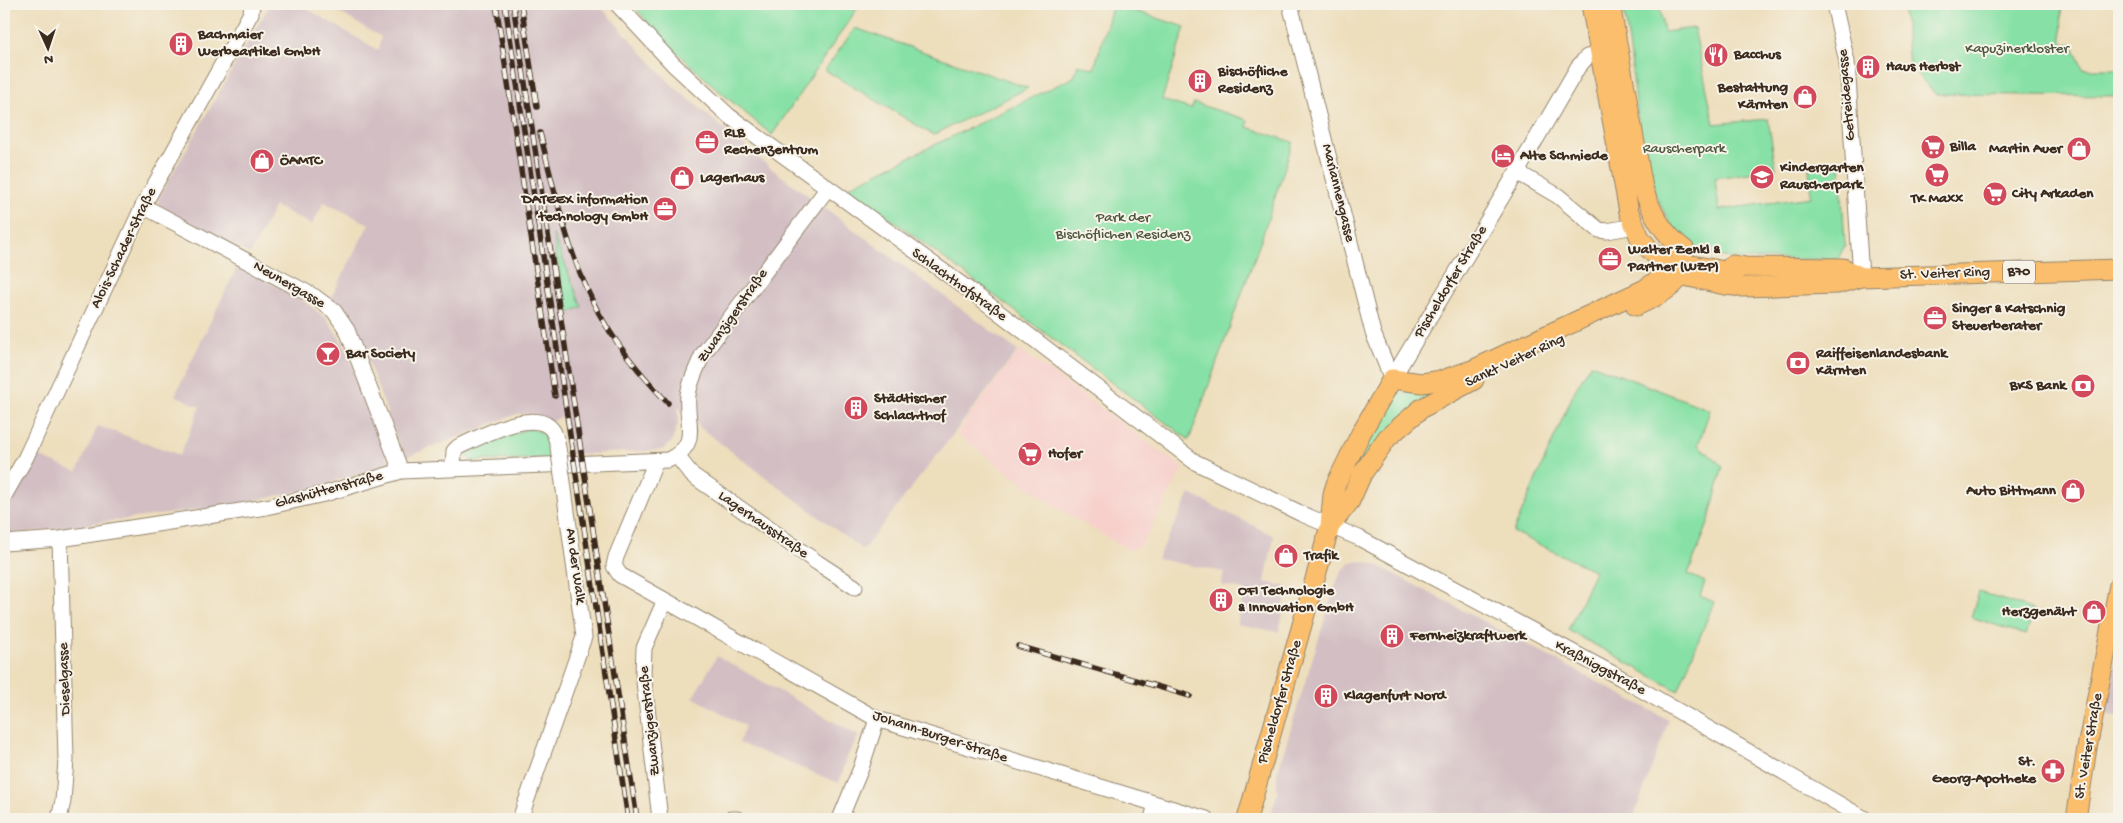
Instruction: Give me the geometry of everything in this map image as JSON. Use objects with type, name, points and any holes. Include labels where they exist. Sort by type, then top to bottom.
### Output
[{"type":"main road","name":"B70","points":[[1590,4],[1624,195],[1640,238],[1652,252],[1681,263]]},
{"type":"main road","points":[[1610,4],[1643,188],[1651,211],[1681,263]]},
{"type":"main road","points":[[1599,53],[1622,71]]},
{"type":"main road","name":"St. Veiter Ring","points":[[1681,263],[1700,257],[1745,267],[1843,268],[1860,277]]},
{"type":"main road","name":"Sankt Veiter Ring","points":[[1392,379],[1422,383],[1442,380],[1472,370],[1645,289],[1681,263]]},
{"type":"main road","name":"Sankt Veiter Ring","points":[[1350,501],[1362,474],[1387,438],[1422,408],[1463,385],[1665,292],[1673,286],[1681,263]]},
{"type":"main road","name":"St. Veiter Ring","points":[[1681,263],[1725,285],[1744,287],[1838,284],[1860,277],[2119,269]]},
{"type":"main road","name":"Pischeldorfer Straße","points":[[1247,819],[1330,526],[1332,494],[1361,433],[1392,379]]},
{"type":"main road","name":"Pischeldorfer Straße","points":[[1330,526],[1350,501]]},
{"type":"main road","name":"St. Veiter Straße","points":[[2076,819],[2087,748],[2119,585]]},
{"type":"street","name":"Alois-Schader-Straße","points":[[4,496],[26,457],[143,206],[251,13],[252,4]]},
{"type":"street","name":"Schlachthofstraße","points":[[617,4],[698,88],[729,116],[827,189],[976,295],[1195,462],[1330,526]]},
{"type":"street","name":"Mariannengasse","points":[[1290,4],[1373,333],[1392,379]]},
{"type":"street","name":"Getreidegasse","points":[[1834,4],[1847,62],[1860,277]]},
{"type":"street","name":"Pischeldorfer Straße","points":[[1392,379],[1578,67],[1587,57],[1599,53]]},
{"type":"street","points":[[1517,172],[1558,196],[1598,230],[1607,231],[1635,226]]},
{"type":"street","name":"Zwanzigerstraße","points":[[677,456],[690,438],[688,394],[703,354],[827,189]]},
{"type":"street","name":"Neunergasse","points":[[143,206],[315,298],[334,311],[347,330],[401,470]]},
{"type":"street","name":"An der Walk","points":[[453,469],[454,451],[458,447],[515,423],[530,420],[544,424],[552,430],[559,454],[584,637],[520,819]]},
{"type":"street","points":[[665,600],[620,575],[614,566],[656,461],[668,460],[677,456]]},
{"type":"street","name":"Lagerhausstraße","points":[[677,456],[692,474],[818,563],[856,587]]},
{"type":"street","name":"Glashüttenstraße","points":[[4,543],[60,538],[266,507],[324,494],[401,470],[656,461]]},
{"type":"street","name":"Kraßniggstraße","points":[[1330,526],[1359,538],[1621,678],[1864,819]]},
{"type":"street","name":"Dieselgasse","points":[[59,819],[63,801],[66,760],[60,538]]},
{"type":"street","name":"Zwanzigerstraße","points":[[660,819],[643,674],[644,648],[665,600]]},
{"type":"street","name":"Johann-Burger-Straße","points":[[665,600],[877,719],[1206,819]]},
{"type":"street","points":[[846,817],[877,719]]},
{"type":"street","points":[[1152,819],[1156,804]]},
{"type":"street","points":[[731,819],[737,819]]},
{"type":"shaded area","points":[[270,4],[299,4],[378,50],[381,37],[325,4],[598,4],[672,85],[772,169],[1018,351],[863,550],[703,430],[678,407],[679,419],[672,442],[662,450],[567,454],[561,417],[551,422],[535,414],[517,414],[404,458],[356,329],[330,300],[369,224],[324,202],[312,225],[275,206],[250,254],[159,206],[158,199]],"holes":[[[555,238],[582,307],[567,314]]]},
{"type":"shaded area","points":[[238,265],[305,302],[327,319],[347,350],[390,464],[311,489],[227,506],[4,534],[4,515],[38,456],[77,472],[98,426],[180,455],[200,407],[175,395]]},
{"type":"shaded area","points":[[1020,350],[1183,468],[1141,546],[1129,550],[1054,506],[956,434]]},
{"type":"shaded area","points":[[1190,494],[1274,536],[1265,582],[1288,587],[1279,632],[1237,624],[1244,590],[1221,585],[1224,572],[1157,559]]},
{"type":"shaded area","points":[[1361,561],[1379,566],[1669,720],[1633,819],[1270,819],[1277,793],[1277,773],[1336,583],[1342,570],[1351,563]]},
{"type":"shaded area","points":[[2119,642],[2119,717],[2105,714]]},
{"type":"shaded area","points":[[717,656],[859,736],[848,755],[839,783],[739,743],[745,726],[693,697]]},
{"type":"green space","points":[[632,4],[860,4],[772,135],[682,57]]},
{"type":"green space","name":"Park der Bischöflichen Residenz","points":[[1113,4],[1185,27],[1162,100],[1191,109],[1194,103],[1248,120],[1247,127],[1293,142],[1261,240],[1189,440],[848,187],[1074,77],[1078,64],[1094,69]]},
{"type":"green space","name":"Rauscherpark","points":[[1622,4],[1659,4],[1664,32],[1694,28],[1714,124],[1768,119],[1776,169],[1715,178],[1719,210],[1811,197],[1809,168],[1840,165],[1845,245],[1838,259],[1737,259],[1723,257],[1700,250],[1677,231],[1660,205],[1649,173],[1641,138],[1628,33]]},
{"type":"green space","name":"Kapuzinerkloster","points":[[1903,4],[2061,4],[2062,44],[2072,44],[2083,69],[2119,69],[2119,96],[1935,94],[1909,65]]},
{"type":"green space","points":[[855,28],[1028,88],[933,135],[825,70]]},
{"type":"green space","points":[[553,234],[582,307],[566,314]]},
{"type":"green space","points":[[1591,364],[1710,410],[1698,445],[1723,466],[1708,524],[1688,574],[1705,582],[1700,596],[1714,602],[1678,691],[1568,630],[1595,571],[1513,532],[1575,390]]},
{"type":"green space","points":[[1436,390],[1342,494],[1341,492],[1359,453],[1394,393]]},
{"type":"green space","points":[[527,429],[533,429],[543,434],[550,447],[550,458],[473,461],[468,458],[467,455],[473,449]]},
{"type":"green space","points":[[1979,592],[2034,610],[2026,635],[1971,617]]},
{"type":"railway","points":[[496,4],[555,396]]},
{"type":"railway","points":[[505,4],[628,819]]},
{"type":"railway","points":[[513,4],[637,819]]},
{"type":"railway","points":[[521,4],[537,107]]},
{"type":"railway","points":[[540,133],[569,242],[589,294],[623,350],[641,374],[668,403]]},
{"type":"railway","points":[[1018,646],[1190,696]]},
{"type":"place","name":"Bachmaier Werbeartikel GmbH","points":[[181,44]]},
{"type":"place","name":"Bacchus","points":[[1716,55]]},
{"type":"place","name":"Haus Herbst","points":[[1868,67]]},
{"type":"place","name":"Bischöfliche Residenz","points":[[1200,81]]},
{"type":"place","name":"Bestattung Kärnten","points":[[1805,97]]},
{"type":"place","name":"RLB Rechenzentrum","points":[[707,142]]},
{"type":"place","name":"Billa","points":[[1933,147]]},
{"type":"place","name":"Martin Auer","points":[[2079,149]]},
{"type":"place","name":"Alte Schmiede","points":[[1503,156]]},
{"type":"place","name":"ÖAMTC","points":[[262,161]]},
{"type":"place","name":"TK Maxx","points":[[1937,175]]},
{"type":"place","name":"Kindergarten Rauscherpark","points":[[1762,177]]},
{"type":"place","name":"Lagerhaus","points":[[682,178]]},
{"type":"place","name":"City Arkaden","points":[[1995,194]]},
{"type":"place","name":"DATEEX information technology GmbH","points":[[665,209]]},
{"type":"place","name":"Walter Zenkl & Partner (WZP)","points":[[1610,259]]},
{"type":"place","name":"Singer & Katschnig Steuerberater","points":[[1935,318]]},
{"type":"place","name":"Bar Society","points":[[328,354]]},
{"type":"place","name":"Raiffeisenlandesbank Kärnten","points":[[1798,363]]},
{"type":"place","name":"BKS Bank","points":[[2083,386]]},
{"type":"place","name":"Städtischer Schlachthof","points":[[856,408]]},
{"type":"place","name":"Hofer","points":[[1030,454]]},
{"type":"place","name":"Auto Bittmann","points":[[2073,491]]},
{"type":"place","name":"Trafik","points":[[1286,556]]},
{"type":"place","name":"OFI Technologie & Innovation GmbH","points":[[1221,600]]},
{"type":"place","name":"Herzgenäht","points":[[2094,612]]},
{"type":"place","name":"Fernheizkraftwerk","points":[[1392,636]]},
{"type":"place","name":"Klagenfurt Nord","points":[[1326,696]]},
{"type":"place","name":"St. Georg-Apotheke","points":[[2053,771]]}]
